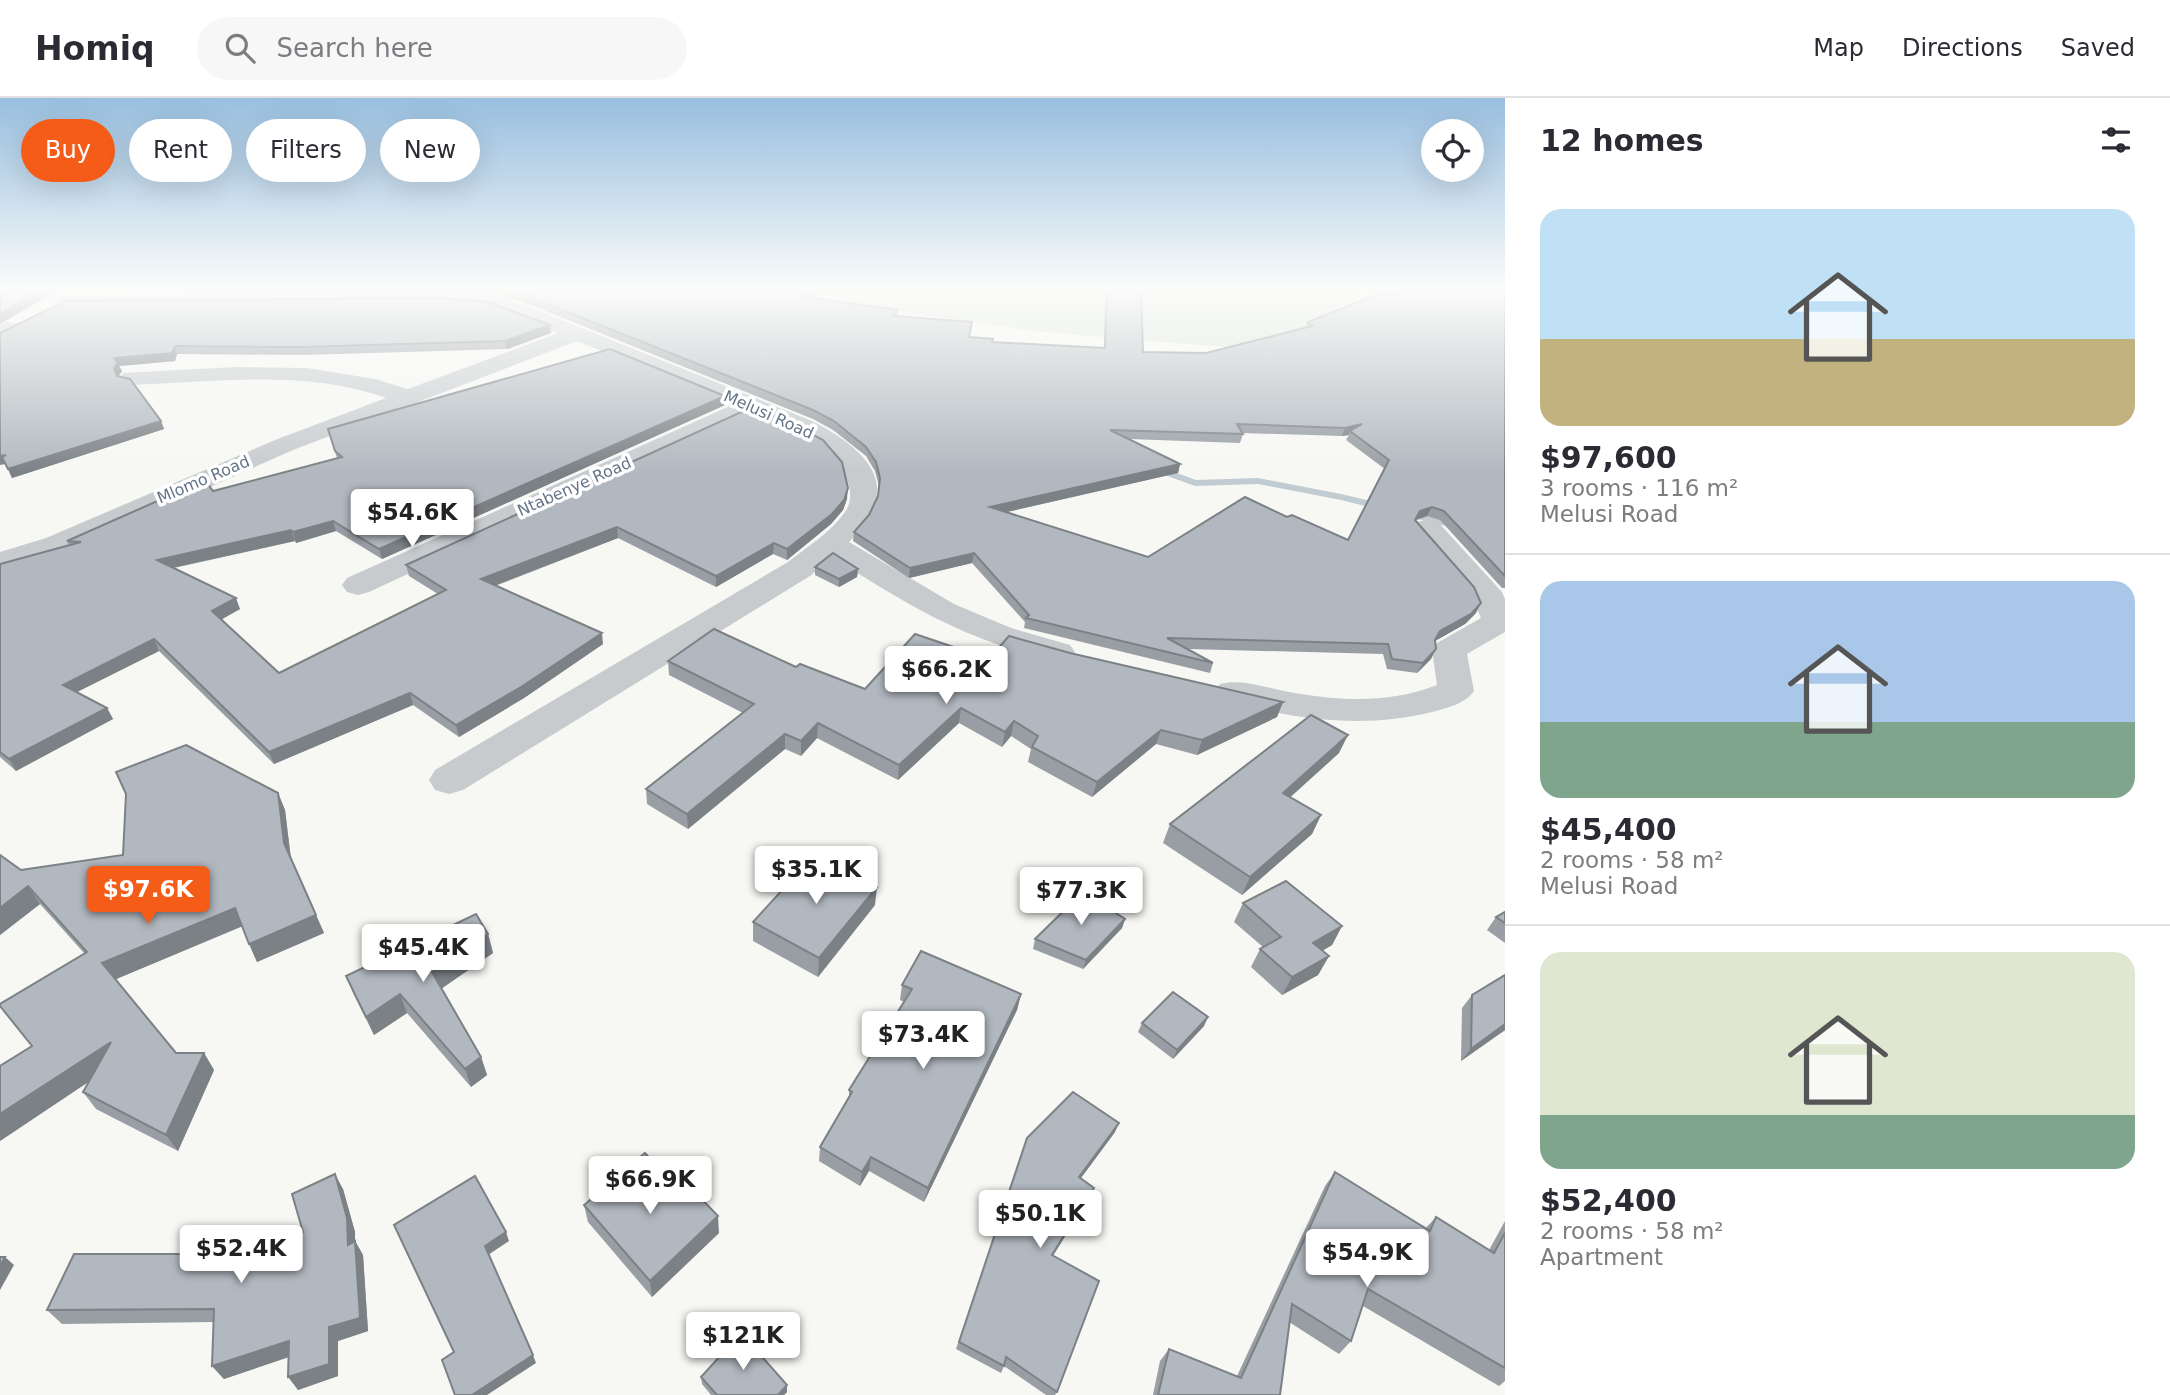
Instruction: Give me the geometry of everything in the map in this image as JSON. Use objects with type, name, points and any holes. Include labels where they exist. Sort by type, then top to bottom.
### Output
[{"type":"street","name":"Mlomo Road","points":[[0,562],[57,544],[185,486],[528,352]]},
{"type":"street","name":"Melusi Road","points":[[449,780],[799,569],[831,544],[862,508],[864,487],[854,465],[838,446],[803,426],[622,352]]},
{"type":"street","points":[[131,377],[331,376],[380,386],[407,397]]},
{"type":"street","name":"Ntabenye Road","points":[[358,585],[752,405]]},
{"type":"street","points":[[1209,686],[1286,704],[1352,711],[1396,710],[1433,702],[1456,691],[1448,650],[1499,622],[1486,592],[1428,528]]},
{"type":"street","points":[[831,544],[942,611],[999,635],[1083,659]]},
{"type":"building","points":[[0,352],[173,352],[114,358],[118,363],[114,368],[117,376],[130,379],[161,421],[8,469],[2,457],[6,455],[0,456]]},
{"type":"building","points":[[601,352],[616,352],[725,396],[379,549],[333,521],[157,560],[236,598],[212,611],[279,673],[446,590],[406,565],[752,407],[823,440],[842,462],[848,488],[844,500],[832,514],[787,549],[774,543],[716,576],[617,527],[481,579],[602,633],[521,687],[456,725],[410,693],[269,752],[154,639],[63,685],[107,708],[9,759],[0,752],[0,564],[81,542],[67,541],[205,480],[213,491],[342,457],[335,451],[328,429]]},
{"type":"building","points":[[667,352],[1505,352],[1505,576],[1444,511],[1432,507],[1420,511],[1415,520],[1474,587],[1481,603],[1471,614],[1440,631],[1435,640],[1436,649],[1423,663],[1392,659],[1388,644],[1167,638],[1213,663],[1026,618],[1029,615],[974,553],[910,568],[854,532],[869,515],[878,496],[880,478],[876,462],[866,447],[834,421],[813,410]],"holes":[[[1237,424],[1345,428],[1362,424],[1350,431],[1389,460],[1348,540],[1292,515],[1287,517],[1245,497],[1148,557],[990,507],[1180,464],[1110,430],[1243,434]]]},
{"type":"building","points":[[833,553],[858,569],[839,579],[815,567]]},
{"type":"building","points":[[714,629],[796,667],[800,664],[865,689],[915,634],[989,659],[1009,636],[1070,653],[1283,702],[1202,740],[1161,730],[1097,782],[1032,747],[1038,736],[1014,721],[1005,732],[961,708],[899,765],[818,723],[801,741],[785,734],[687,814],[646,789],[754,704],[668,661]]},
{"type":"building","points":[[1311,715],[1348,735],[1283,793],[1321,815],[1250,877],[1170,824]]},
{"type":"building","points":[[186,745],[278,793],[284,843],[316,915],[249,944],[235,908],[102,963],[176,1053],[204,1053],[166,1135],[83,1092],[111,1042],[0,1114],[0,1066],[32,1046],[0,1004],[87,952],[28,886],[0,908],[0,855],[21,870],[123,855],[126,794],[116,772]]},
{"type":"building","points":[[814,855],[877,887],[819,958],[753,922]]},
{"type":"building","points":[[1286,881],[1342,926],[1313,943],[1329,956],[1292,977],[1260,949],[1281,937],[1243,903]]},
{"type":"building","points":[[1083,892],[1125,919],[1086,960],[1035,939]]},
{"type":"building","points":[[1505,912],[1505,923],[1496,917]]},
{"type":"building","points":[[476,914],[488,934],[432,972],[481,1057],[465,1069],[400,994],[366,1017],[346,976]]},
{"type":"building","points":[[921,951],[1021,994],[928,1188],[871,1157],[862,1172],[820,1147],[852,1092],[849,1090],[912,989],[902,985]]},
{"type":"building","points":[[1505,975],[1505,1024],[1471,1049],[1472,995]]},
{"type":"building","points":[[1173,992],[1208,1017],[1177,1050],[1142,1023]]},
{"type":"building","points":[[1073,1092],[1119,1123],[1079,1177],[1094,1188],[1052,1255],[1099,1281],[1057,1392],[1006,1357],[1004,1366],[959,1342],[1027,1138]]},
{"type":"building","points":[[645,1153],[680,1192],[688,1185],[718,1216],[650,1281],[584,1205]]},
{"type":"building","points":[[1335,1172],[1430,1231],[1436,1217],[1494,1253],[1505,1233],[1505,1368],[1368,1289],[1351,1341],[1292,1304],[1280,1395],[1158,1395],[1169,1349],[1241,1378]]},
{"type":"building","points":[[335,1174],[347,1218],[348,1245],[355,1241],[360,1318],[329,1327],[329,1364],[288,1377],[289,1341],[212,1366],[214,1309],[47,1310],[74,1254],[231,1254],[303,1232],[292,1194]]},
{"type":"building","points":[[475,1176],[506,1232],[485,1246],[533,1355],[472,1395],[455,1395],[442,1360],[454,1352],[394,1225]]},
{"type":"building","points":[[741,1333],[787,1385],[778,1395],[717,1395],[701,1377]]},
{"type":"waterway","points":[[1152,467],[1195,483],[1258,481],[1341,497],[1458,525]]}]
